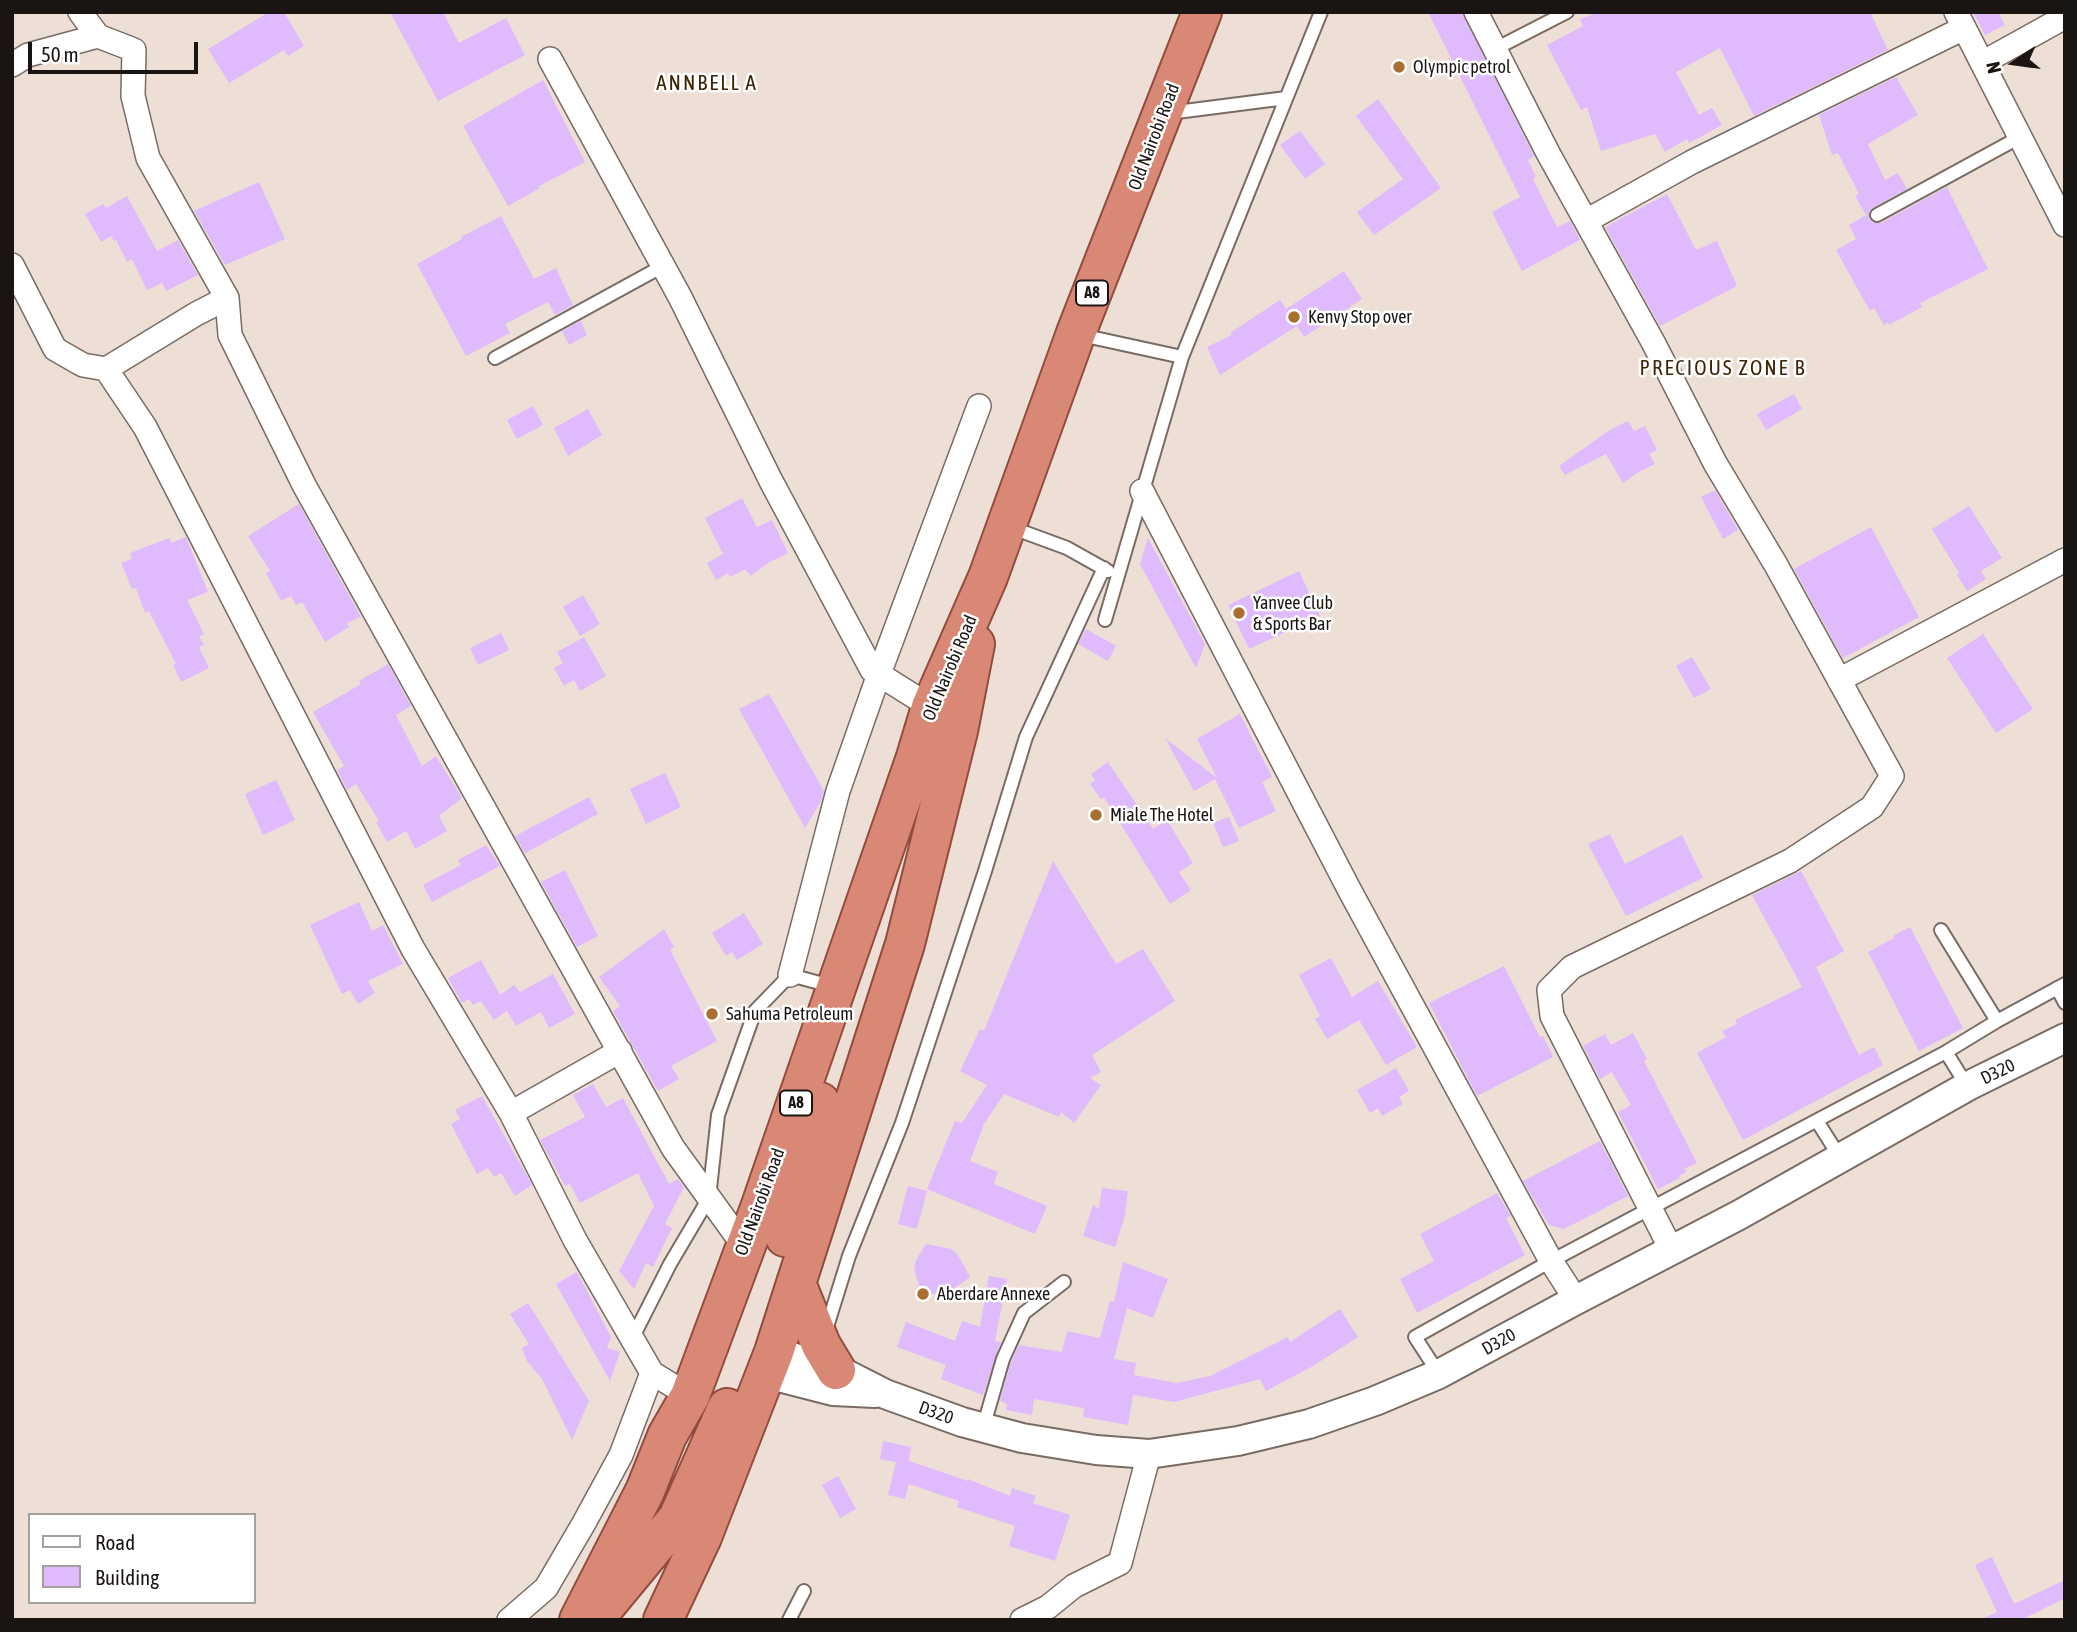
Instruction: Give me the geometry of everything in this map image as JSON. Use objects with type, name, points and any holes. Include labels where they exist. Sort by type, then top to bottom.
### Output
[{"type":"highway","name":"Old Nairobi Road","points":[[579,1620],[645,1491],[667,1436],[690,1395],[760,1208],[931,706],[988,577],[1076,333],[1202,12]]},
{"type":"highway","name":"Old Nairobi Road","points":[[663,1620],[702,1537],[796,1283],[905,944],[958,731],[988,577]]},
{"type":"highway","points":[[592,1620],[678,1518],[740,1378],[765,1361],[759,1319],[793,1210],[830,1062],[859,921]]},
{"type":"highway","points":[[796,1283],[829,1357]]},
{"type":"street","points":[[80,12],[98,36],[134,50],[133,96],[148,158],[227,298],[230,335],[304,485],[673,1148],[744,1246]]},
{"type":"street","points":[[1476,12],[1548,153],[1715,463],[1776,565],[1892,776],[1872,807],[1790,861],[1572,967],[1549,990],[1552,1016],[1672,1251]]},
{"type":"street","points":[[1982,63],[2065,17]]},
{"type":"street","points":[[1586,220],[1960,20],[2065,225]]},
{"type":"street","points":[[12,65],[28,55],[98,36]]},
{"type":"street","points":[[550,60],[663,267],[771,481],[872,670],[931,706]]},
{"type":"street","points":[[12,265],[55,349],[83,365],[106,369],[227,298]]},
{"type":"street","points":[[106,369],[145,427],[413,949],[511,1113],[575,1240],[652,1373],[690,1395]]},
{"type":"street","points":[[790,975],[838,791],[878,674],[979,407]]},
{"type":"street","points":[[1142,491],[1350,891],[1551,1261],[1576,1300]]},
{"type":"street","points":[[1839,680],[2065,560]]},
{"type":"street","name":"D320","points":[[765,1361],[829,1357],[885,1394],[983,1428],[1096,1451],[1149,1454],[1238,1441],[1309,1424],[1375,1401],[1438,1374],[1672,1251],[1968,1086],[2065,1038]]},
{"type":"street","points":[[511,1113],[620,1051]]},
{"type":"street","name":"D320","points":[[765,1361],[833,1391],[885,1394]]},
{"type":"street","points":[[509,1620],[546,1588],[584,1523],[621,1455],[652,1373]]},
{"type":"street","points":[[1022,1620],[1048,1607],[1074,1586],[1120,1563],[1149,1454]]},
{"type":"lane","points":[[1105,620],[1182,357],[1321,12]]},
{"type":"lane","points":[[1495,49],[1567,12]]},
{"type":"lane","points":[[1163,114],[1286,98]]},
{"type":"lane","points":[[1877,215],[2020,137]]},
{"type":"lane","points":[[495,358],[663,267]]},
{"type":"lane","points":[[1076,333],[1182,357]]},
{"type":"lane","points":[[1007,526],[1067,548],[1118,576]]},
{"type":"lane","points":[[829,1357],[849,1256],[906,1110],[1026,737],[1104,568]]},
{"type":"lane","points":[[1941,930],[1997,1021]]},
{"type":"lane","points":[[632,1339],[670,1264],[709,1198],[718,1115],[755,1011],[790,975],[836,987]]},
{"type":"lane","points":[[1438,1374],[1415,1337],[1551,1261],[1946,1052],[2061,986],[2065,1003]]},
{"type":"lane","points":[[1946,1052],[1968,1086]]},
{"type":"lane","points":[[1817,1121],[1841,1159]]},
{"type":"lane","points":[[983,1428],[1003,1359],[1024,1313],[1064,1282]]},
{"type":"lane","points":[[789,1620],[804,1591]]},
{"type":"building","points":[[269,12],[284,12],[304,46],[288,56],[284,50],[229,83],[208,49]]},
{"type":"building","points":[[390,12],[443,12],[459,43],[506,18],[525,55],[438,101]]},
{"type":"building","points":[[1428,12],[1462,12],[1534,156],[1528,160],[1536,177],[1533,179],[1557,227],[1570,221],[1580,240],[1522,271],[1492,212],[1520,197]]},
{"type":"building","points":[[1599,12],[1870,12],[1888,50],[1754,116],[1720,48],[1676,72],[1699,115],[1712,108],[1722,125],[1689,143],[1687,139],[1665,152],[1655,134],[1601,151],[1587,107],[1581,110],[1547,45],[1583,26],[1580,19]]},
{"type":"building","points":[[1973,12],[1998,12],[2005,25],[1985,35]]},
{"type":"building","points":[[1896,77],[1918,115],[1868,144],[1885,180],[1898,173],[1907,189],[1872,208],[1869,211],[1869,219],[1873,223],[1881,223],[1947,187],[1988,269],[1920,303],[1922,307],[1889,325],[1888,322],[1884,325],[1874,308],[1870,311],[1836,250],[1856,239],[1849,225],[1866,215],[1855,196],[1859,194],[1838,153],[1832,155],[1819,115]]},
{"type":"building","points":[[543,80],[585,162],[508,206],[463,126]]},
{"type":"building","points":[[1378,99],[1441,188],[1374,235],[1357,212],[1403,179],[1356,116]]},
{"type":"building","points":[[1300,131],[1325,164],[1305,179],[1280,145]]},
{"type":"building","points":[[259,182],[285,239],[225,265],[194,211]]},
{"type":"building","points":[[1667,194],[1696,250],[1717,241],[1737,286],[1660,326],[1605,227]]},
{"type":"building","points":[[127,196],[157,251],[178,240],[198,275],[166,291],[162,283],[147,290],[132,259],[127,262],[116,240],[111,236],[101,242],[85,214],[103,204],[106,208]]},
{"type":"building","points":[[501,216],[534,279],[556,268],[573,305],[555,315],[548,302],[505,324],[510,333],[466,356],[417,264]]},
{"type":"building","name":"Kenvy Stop over","points":[[1344,271],[1362,299],[1304,337],[1297,326],[1220,375],[1207,347],[1232,335],[1230,333],[1280,300],[1286,309]]},
{"type":"building","points":[[581,321],[587,335],[569,345],[562,331]]},
{"type":"building","points":[[1794,394],[1802,409],[1766,430],[1757,414]]},
{"type":"building","points":[[533,406],[543,425],[517,439],[507,420]]},
{"type":"building","points":[[588,409],[602,435],[568,456],[554,428]]},
{"type":"building","points":[[1628,421],[1634,431],[1645,426],[1657,450],[1649,454],[1655,464],[1623,483],[1606,454],[1565,475],[1559,466],[1611,429]]},
{"type":"building","points":[[1715,490],[1738,530],[1723,539],[1701,497]]},
{"type":"building","points":[[742,498],[757,527],[772,520],[788,553],[751,576],[745,569],[730,577],[728,573],[716,580],[707,563],[723,554],[705,518]]},
{"type":"building","points":[[299,504],[361,617],[347,623],[349,627],[325,642],[302,602],[296,605],[291,596],[281,601],[266,573],[270,571],[248,536]]},
{"type":"building","points":[[1969,506],[2002,558],[1981,571],[1986,579],[1967,591],[1932,529]]},
{"type":"building","points":[[1871,527],[1919,617],[1843,658],[1794,569]]},
{"type":"building","points":[[186,537],[208,592],[187,600],[204,634],[199,637],[204,645],[199,647],[209,668],[181,682],[173,665],[176,664],[149,611],[145,613],[136,588],[132,589],[121,563],[132,559],[130,553],[169,538],[171,543]]},
{"type":"building","points":[[1148,538],[1205,644],[1196,668],[1140,564]]},
{"type":"building","points":[[1299,571],[1320,616],[1249,649],[1228,605]]},
{"type":"building","points":[[583,595],[600,624],[580,636],[563,607]]},
{"type":"building","points":[[1086,629],[1116,646],[1108,661],[1078,644]]},
{"type":"building","points":[[501,633],[509,650],[478,665],[470,648]]},
{"type":"building","points":[[1983,634],[2033,709],[1996,733],[1947,658]]},
{"type":"building","points":[[584,637],[606,676],[580,691],[574,680],[564,686],[554,668],[563,663],[557,652]]},
{"type":"building","points":[[1692,657],[1711,689],[1694,698],[1676,666]]},
{"type":"building","points":[[388,664],[411,706],[396,715],[422,766],[436,756],[462,798],[439,816],[447,831],[415,849],[406,831],[387,842],[376,822],[379,821],[356,784],[347,790],[337,770],[344,766],[313,712],[361,684],[359,681]]},
{"type":"building","points":[[769,694],[824,791],[805,828],[739,709]]},
{"type":"building","points":[[1240,714],[1272,777],[1262,782],[1276,811],[1239,828],[1215,779],[1194,791],[1165,738],[1217,778],[1197,739]]},
{"type":"building","points":[[1108,762],[1153,829],[1167,820],[1193,863],[1179,872],[1191,890],[1170,904],[1104,797],[1101,799],[1090,784],[1095,780],[1091,774]]},
{"type":"building","points":[[665,773],[681,807],[646,824],[630,789]]},
{"type":"building","points":[[276,780],[295,820],[263,835],[245,794]]},
{"type":"building","points":[[589,797],[598,814],[525,853],[515,836]]},
{"type":"building","points":[[1229,817],[1239,841],[1223,847],[1213,823]]},
{"type":"building","points":[[1610,834],[1625,864],[1682,835],[1703,878],[1626,916],[1588,844]]},
{"type":"building","points":[[486,845],[500,866],[432,902],[423,885],[461,865],[458,860]]},
{"type":"building","points":[[1053,861],[1116,964],[1143,949],[1175,1001],[1092,1055],[1101,1072],[1090,1078],[1101,1085],[1074,1123],[1061,1112],[1059,1117],[1004,1094],[984,1124],[970,1161],[998,1172],[994,1184],[1047,1206],[1035,1234],[927,1189],[955,1121],[962,1123],[987,1085],[960,1071],[980,1029],[984,1031]]},
{"type":"building","points":[[565,870],[598,936],[577,947],[541,882]]},
{"type":"building","points":[[1801,871],[1844,951],[1816,967],[1859,1055],[1874,1047],[1883,1065],[1743,1140],[1697,1053],[1726,1037],[1722,1031],[1737,1024],[1735,1020],[1802,987],[1752,895]]},
{"type":"building","points":[[359,902],[372,931],[383,925],[403,964],[368,981],[375,993],[358,1004],[350,990],[342,994],[310,925]]},
{"type":"building","points":[[744,913],[763,944],[737,960],[732,952],[726,956],[712,933]]},
{"type":"building","points":[[1910,927],[1963,1028],[1919,1051],[1868,952]]},
{"type":"building","points":[[664,929],[674,947],[670,950],[717,1041],[671,1066],[679,1079],[658,1091],[613,1011],[620,1006],[599,977]]},
{"type":"building","points":[[1331,958],[1352,997],[1378,981],[1417,1047],[1386,1065],[1359,1020],[1327,1039],[1315,1019],[1320,1016],[1299,975]]},
{"type":"building","points":[[481,960],[500,995],[514,985],[520,992],[553,974],[575,1014],[549,1028],[541,1012],[516,1026],[507,1011],[494,1020],[481,1001],[473,1005],[469,999],[462,1003],[448,978]]},
{"type":"building","points":[[1504,966],[1553,1057],[1477,1096],[1429,1003]]},
{"type":"building","points":[[1633,1033],[1647,1059],[1644,1061],[1697,1163],[1684,1169],[1686,1172],[1679,1176],[1680,1178],[1658,1189],[1618,1112],[1631,1105],[1612,1072],[1600,1079],[1583,1046],[1605,1034],[1611,1045]]},
{"type":"building","points":[[1396,1068],[1409,1091],[1399,1097],[1403,1104],[1382,1116],[1378,1108],[1370,1113],[1357,1090]]},
{"type":"building","points":[[593,1084],[606,1107],[623,1098],[669,1184],[678,1179],[684,1187],[665,1224],[672,1228],[653,1267],[646,1263],[634,1289],[619,1271],[654,1206],[638,1173],[580,1203],[570,1184],[565,1186],[540,1140],[585,1117],[573,1095]]},
{"type":"building","points":[[482,1096],[532,1185],[515,1196],[501,1173],[494,1177],[488,1168],[477,1174],[451,1124],[460,1119],[455,1110]]},
{"type":"building","points":[[1600,1141],[1628,1196],[1564,1229],[1549,1225],[1523,1181]]},
{"type":"building","points":[[908,1186],[927,1191],[917,1229],[898,1224]]},
{"type":"building","points":[[1102,1188],[1128,1191],[1125,1216],[1115,1247],[1083,1236],[1093,1205],[1099,1209]]},
{"type":"building","points":[[1497,1193],[1511,1216],[1506,1218],[1525,1255],[1417,1313],[1400,1279],[1434,1261],[1420,1234]]},
{"type":"building","points":[[926,1244],[952,1249],[970,1277],[949,1292],[933,1294],[925,1290],[919,1285],[914,1269]]},
{"type":"building","points":[[1123,1262],[1168,1279],[1153,1318],[1127,1308],[1114,1359],[1136,1363],[1134,1375],[1177,1383],[1210,1376],[1288,1337],[1290,1342],[1340,1309],[1358,1337],[1313,1366],[1266,1391],[1260,1379],[1174,1402],[1133,1395],[1128,1425],[1083,1417],[1084,1408],[1034,1399],[1032,1415],[1006,1410],[1007,1404],[1000,1401],[1011,1362],[1019,1345],[1062,1352],[1067,1331],[1100,1338],[1110,1301],[1114,1302]]},
{"type":"building","points":[[577,1272],[611,1337],[607,1348],[620,1352],[610,1381],[556,1284]]},
{"type":"building","points":[[989,1276],[1007,1279],[995,1341],[1001,1342],[983,1395],[941,1379],[946,1365],[897,1347],[906,1322],[955,1341],[962,1321],[980,1327]]},
{"type":"building","points":[[528,1303],[589,1401],[572,1440],[542,1379],[527,1361],[522,1348],[529,1344],[510,1314]]},
{"type":"building","points":[[883,1441],[911,1447],[909,1461],[968,1479],[1010,1496],[1012,1488],[1036,1496],[1033,1503],[1070,1515],[1055,1561],[1009,1546],[1015,1526],[957,1507],[959,1501],[909,1484],[905,1499],[888,1495],[896,1462],[880,1459]]},
{"type":"building","points":[[838,1476],[856,1509],[840,1518],[822,1485]]},
{"type":"building","points":[[1992,1557],[2014,1604],[2065,1580],[2065,1598],[2021,1620],[1980,1620],[1997,1612],[1975,1565]]},
{"type":"place","name":"Olympic petrol","points":[[1399,67]]},
{"type":"place","name":"Kenvy Stop over","points":[[1294,317]]},
{"type":"place","name":"Yanvee Club & Sports Bar","points":[[1239,613]]},
{"type":"place","name":"Miale The Hotel","points":[[1096,815]]},
{"type":"place","name":"Sahuma Petroleum","points":[[712,1014]]},
{"type":"place","name":"Aberdare Annexe","points":[[923,1294]]},
{"type":"district","name":"ANNBELL A","points":[[707,83]]},
{"type":"district","name":"PRECIOUS ZONE B","points":[[1723,368]]}]
